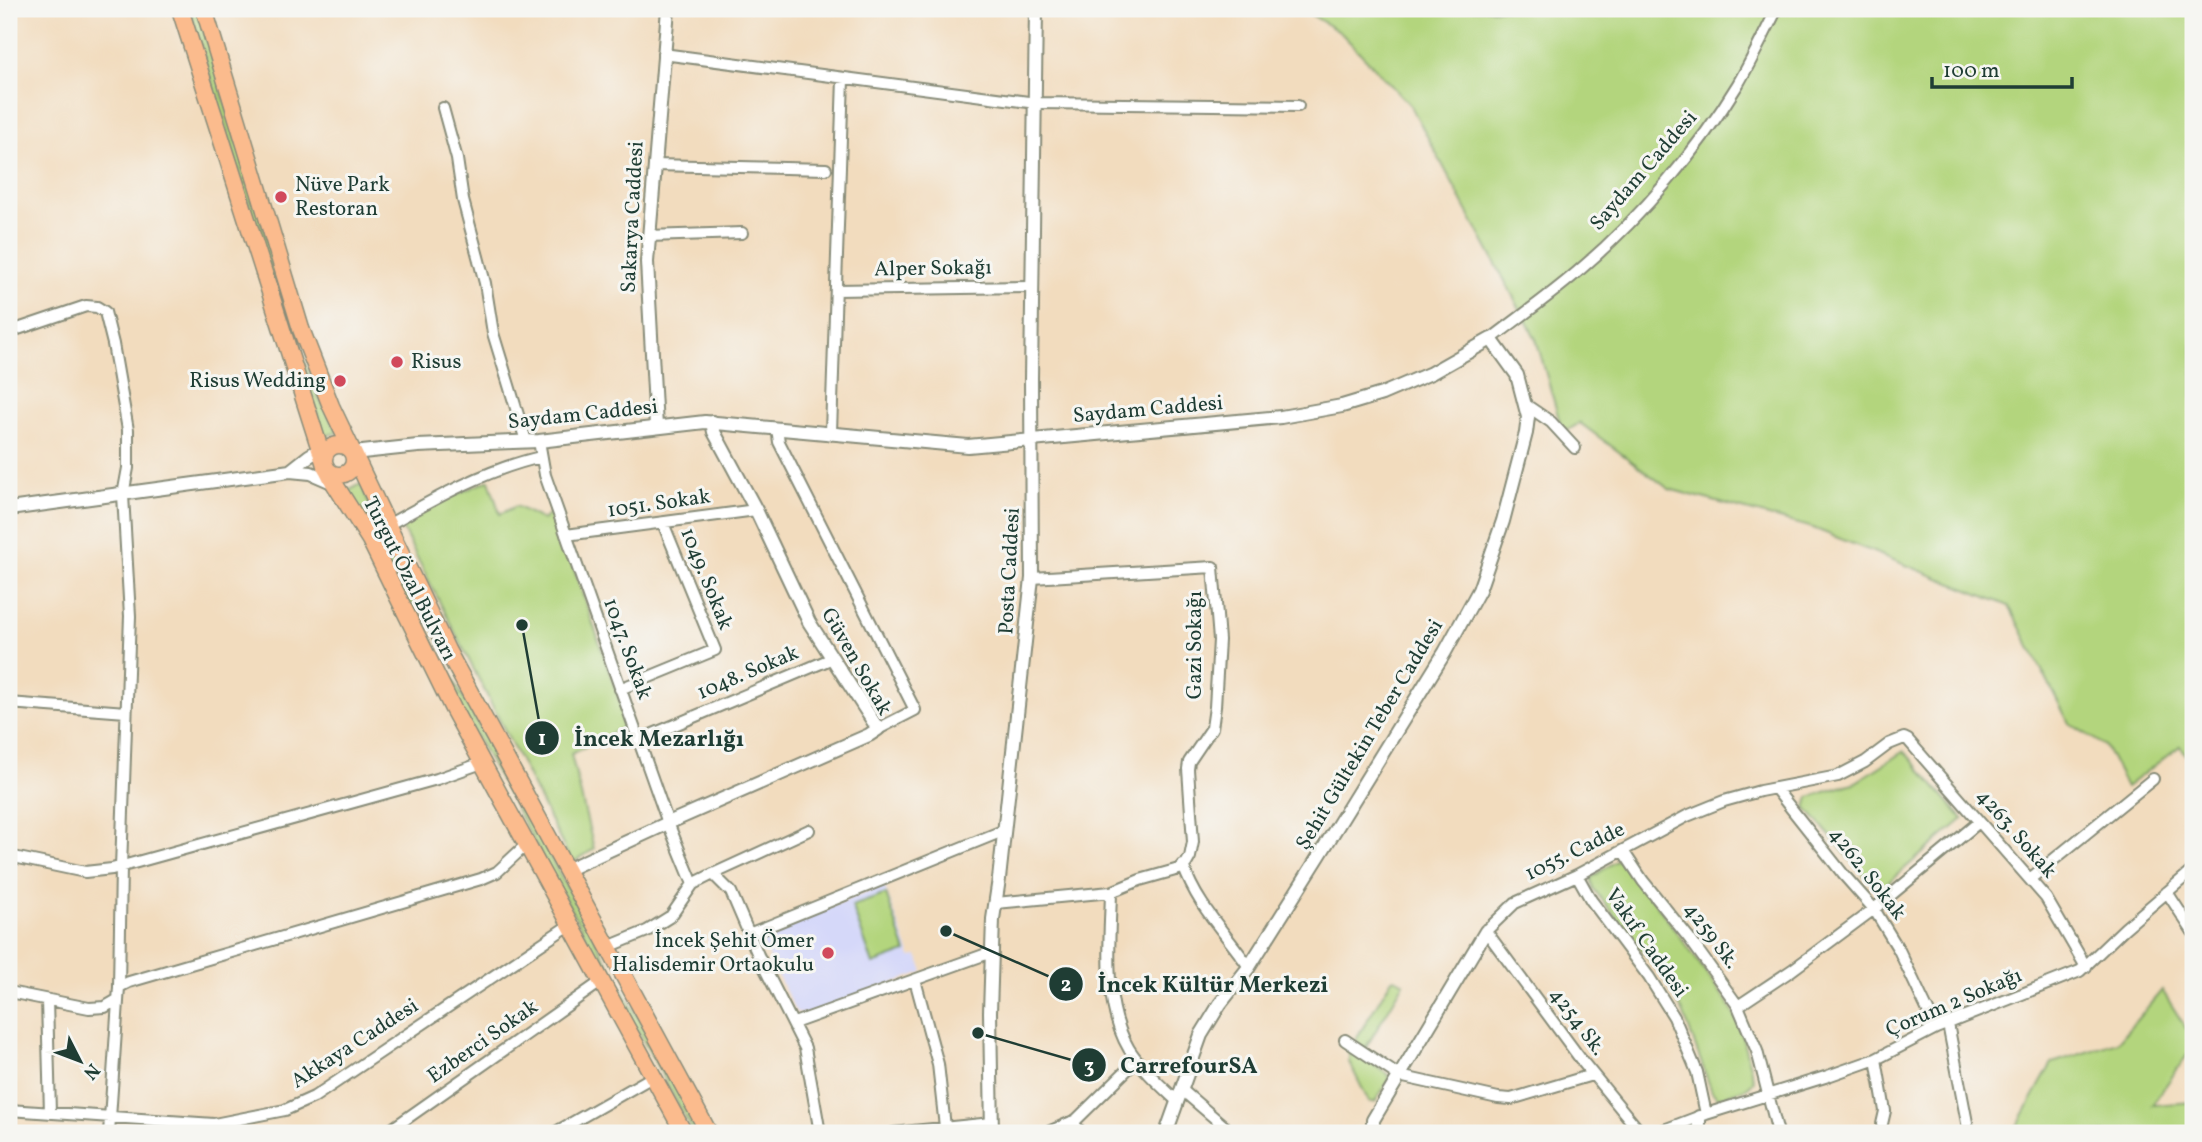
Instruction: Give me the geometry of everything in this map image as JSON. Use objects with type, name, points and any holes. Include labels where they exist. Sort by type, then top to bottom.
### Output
[{"type":"main road","name":"Turgut Özal Bulvarı","points":[[180,9],[322,458],[334,484],[370,540],[482,763],[684,1133]]},
{"type":"main road","name":"Turgut Özal Bulvarı","points":[[204,9],[301,329],[318,376],[446,650],[709,1133]]},
{"type":"main road","points":[[341,445],[353,453],[355,458],[353,467],[346,474],[336,476],[331,474],[322,458],[331,447],[341,445]]},
{"type":"street","name":"Sakarya Caddesi","points":[[656,427],[648,287],[648,236],[667,9]]},
{"type":"street","name":"Posta Caddesi","points":[[992,1128],[990,1012],[993,919],[1032,578],[1036,9]]},
{"type":"street","name":"Saydam Caddesi","points":[[353,453],[418,446],[532,441],[712,422],[957,446],[987,446],[1270,418],[1362,401],[1407,384],[1491,339],[1590,261],[1689,155],[1738,84],[1777,9]]},
{"type":"street","points":[[663,54],[1036,103],[1298,106]]},
{"type":"street","points":[[831,432],[843,79]]},
{"type":"street","name":"1047. Sokak","points":[[443,108],[485,284],[493,332],[532,441],[541,457],[668,823],[693,884]]},
{"type":"street","points":[[654,165],[826,169]]},
{"type":"street","points":[[648,236],[742,233]]},
{"type":"street","name":"Alper Sokağı","points":[[836,290],[1032,287]]},
{"type":"street","points":[[9,332],[86,306],[97,307],[105,312],[128,430],[128,468],[123,495],[130,616],[118,987],[109,1133]]},
{"type":"street","name":"Şehit Gültekin Teber Caddesi","points":[[1166,1133],[1201,1035],[1220,1004],[1249,967],[1319,856],[1467,613],[1490,561],[1527,433],[1526,405],[1517,375],[1491,339]]},
{"type":"street","points":[[1526,405],[1551,422],[1575,448]]},
{"type":"street","name":"Güven Sokak","points":[[566,870],[878,729],[809,622],[756,510],[714,432],[712,422]]},
{"type":"street","points":[[777,428],[779,442],[915,710],[878,729]]},
{"type":"street","points":[[290,471],[309,456],[322,458]]},
{"type":"street","name":"Saydam Caddesi","points":[[386,526],[475,481],[541,457]]},
{"type":"street","points":[[9,509],[290,471],[311,473],[334,484]]},
{"type":"street","name":"1051. Sokak","points":[[566,535],[756,510]]},
{"type":"street","name":"1049. Sokak","points":[[620,689],[715,650],[663,523]]},
{"type":"street","name":"Gazi Sokağı","points":[[1032,578],[1213,567],[1219,640],[1216,700],[1212,728],[1189,762],[1188,781],[1194,842],[1190,857],[1183,866]]},
{"type":"street","name":"1048. Sokak","points":[[639,740],[833,658]]},
{"type":"street","points":[[9,703],[126,712]]},
{"type":"street","name":"1055. Cadde","points":[[1373,1133],[1373,1120],[1486,931],[1515,903],[1577,875],[1708,807],[1775,788],[1838,776],[1865,762],[1889,744],[1904,738]]},
{"type":"street","name":"4263. Sokak","points":[[1904,738],[2031,878],[2046,898],[2086,967]]},
{"type":"street","points":[[9,856],[85,872],[121,867],[437,779],[482,763]]},
{"type":"street","points":[[2031,878],[2153,779]]},
{"type":"street","name":"4262. Sokak","points":[[1775,788],[1874,909],[1899,950],[1936,1028]]},
{"type":"street","points":[[1738,1006],[1874,909],[1979,822]]},
{"type":"street","points":[[608,947],[647,931],[671,916],[693,884],[809,830]]},
{"type":"street","points":[[749,934],[1004,830]]},
{"type":"street","points":[[118,987],[481,878],[497,872],[527,844]]},
{"type":"street","name":"4259 Sk.","points":[[1623,851],[1738,1006],[1757,1051],[1778,1133]]},
{"type":"street","points":[[996,903],[1111,892],[1140,880],[1173,872],[1183,866],[1191,888],[1207,914],[1249,967]]},
{"type":"street","name":"Çorum 2 Sokağı","points":[[1656,1133],[1876,1059],[1936,1028],[2071,975],[2086,967],[2125,928],[2193,870]]},
{"type":"street","points":[[713,874],[731,892],[805,1048],[820,1133]]},
{"type":"street","name":"Vakıf Caddesi","points":[[1577,875],[1591,900],[1649,976],[1674,1017],[1697,1072],[1703,1116],[1699,1133]]},
{"type":"street","points":[[1111,892],[1110,959],[1113,1003],[1122,1035],[1137,1060],[1180,1096],[1232,1133]]},
{"type":"street","points":[[2167,892],[2193,932]]},
{"type":"street","name":"Akkaya Caddesi","points":[[9,1110],[214,1124],[285,1110],[314,1097],[571,924]]},
{"type":"street","name":"4254 Sk.","points":[[1486,931],[1592,1075],[1641,1133]]},
{"type":"street","points":[[794,1023],[992,952]]},
{"type":"street","points":[[915,980],[938,1064],[945,1127]]},
{"type":"street","name":"Ezberci Sokak","points":[[386,1133],[603,981]]},
{"type":"street","points":[[9,992],[89,1007],[105,1007],[117,1000]]},
{"type":"street","points":[[47,1000],[50,1113]]},
{"type":"street","points":[[1948,1024],[1969,1133]]},
{"type":"street","points":[[1345,1040],[1399,1076],[1498,1098],[1510,1099],[1592,1075]]},
{"type":"street","points":[[1876,1059],[1885,1111],[1882,1124]]},
{"type":"street","points":[[1046,1133],[1076,1128],[1137,1060]]},
{"type":"street","points":[[554,1133],[654,1076]]},
{"type":"street","points":[[892,1133],[945,1127],[992,1128]]},
{"type":"shaded area","points":[[884,885],[911,957],[918,956],[923,972],[804,1015],[796,1012],[761,941],[764,934]]},
{"type":"green space","points":[[190,9],[197,9],[298,342],[318,397],[338,432],[323,437],[291,342]]},
{"type":"green space","points":[[1302,9],[2193,9],[2193,764],[2180,746],[2126,787],[2105,746],[2069,723],[2009,606],[1813,528],[1669,489],[1580,423],[1563,433],[1536,339],[1411,106],[1341,33]]},
{"type":"green space","points":[[489,480],[500,514],[516,506],[543,520],[549,514],[556,517],[628,725],[571,754],[594,849],[572,863],[400,524]]},
{"type":"green space","points":[[361,484],[385,543],[444,663],[701,1133],[694,1133],[453,694],[348,491]]},
{"type":"green space","points":[[1904,751],[1963,819],[1878,891],[1806,808],[1809,797],[1856,782]]},
{"type":"green space","points":[[1619,859],[1627,864],[1728,1003],[1738,1022],[1754,1081],[1748,1087],[1718,1098],[1712,1092],[1683,1012],[1664,979],[1593,888],[1591,878]]},
{"type":"green space","points":[[886,894],[906,952],[873,964],[852,906]]},
{"type":"green space","points":[[1395,978],[1404,983],[1365,1049],[1356,1039]]},
{"type":"green space","points":[[2162,990],[2193,1039],[2193,1047],[2152,1105],[2193,1102],[2193,1133],[2009,1133],[2015,1130],[2052,1063],[2118,1042]]},
{"type":"green space","points":[[1349,1051],[1388,1074],[1390,1078],[1375,1102],[1369,1102],[1349,1062]]},
{"type":"place","name":"Nüve Park Restoran","points":[[281,197]]},
{"type":"place","name":"Risus","points":[[397,362]]},
{"type":"place","name":"Risus Wedding","points":[[340,381]]},
{"type":"place","name":"İncek Mezarlığı","points":[[522,625]]},
{"type":"place","name":"İncek Kültür Merkezi","points":[[946,931]]},
{"type":"place","name":"İncek Şehit Ömer Halisdemir Ortaokulu","points":[[828,953]]},
{"type":"place","name":"CarrefourSA","points":[[978,1033]]}]
